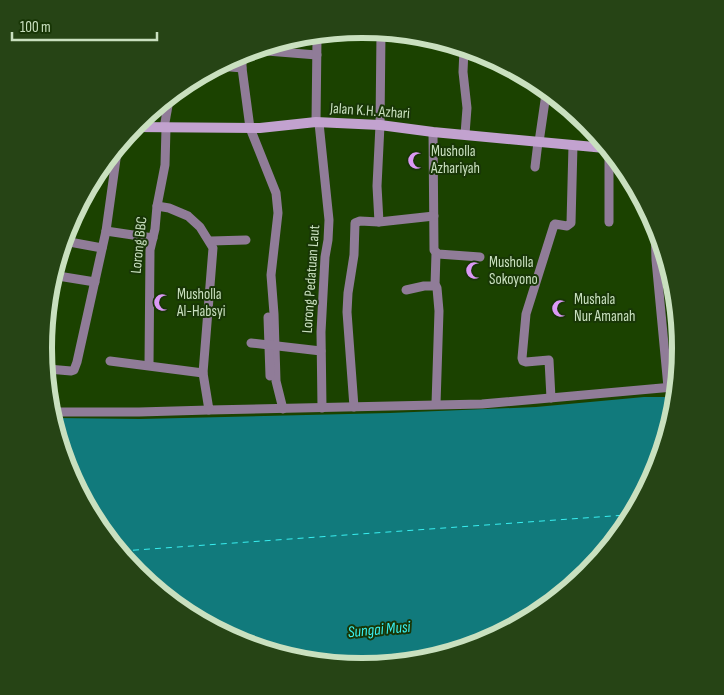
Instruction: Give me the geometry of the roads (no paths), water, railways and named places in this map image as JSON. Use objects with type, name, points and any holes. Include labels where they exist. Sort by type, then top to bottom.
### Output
[{"type":"street","points":[[379,222],[376,186],[380,125],[381,38]]},
{"type":"street","name":"Lorong Pedatuan Laut","points":[[317,41],[318,123],[329,220],[325,258],[321,351],[322,408]]},
{"type":"street","points":[[271,51],[317,55]]},
{"type":"street","points":[[464,55],[463,72],[467,108],[465,134]]},
{"type":"street","points":[[242,61],[250,128],[276,193],[278,213],[271,274],[272,345],[270,379]]},
{"type":"street","points":[[230,67],[242,68]]},
{"type":"street","points":[[535,167],[545,98]]},
{"type":"street","name":"Lorong BBC","points":[[149,365],[150,250],[165,165],[165,128],[168,106]]},
{"type":"street","name":"Jalan K.H. Azhari","points":[[144,127],[260,128],[318,123],[380,125],[433,132],[514,138],[599,147]]},
{"type":"street","points":[[433,132],[435,286],[438,291],[439,311],[436,404]]},
{"type":"street","points":[[551,398],[549,360],[523,361],[525,320],[554,225],[567,226],[571,223],[573,145]]},
{"type":"street","points":[[53,369],[74,370],[106,231],[116,159]]},
{"type":"street","points":[[609,160],[609,222]]},
{"type":"street","points":[[157,206],[169,208],[188,216],[200,227],[213,248],[203,373],[209,410]]},
{"type":"street","points":[[354,406],[347,312],[357,221],[379,222],[434,216]]},
{"type":"street","points":[[106,231],[153,238]]},
{"type":"street","points":[[211,242],[246,240]]},
{"type":"street","points":[[70,242],[102,248]]},
{"type":"street","points":[[436,253],[480,257]]},
{"type":"street","points":[[660,265],[671,371]]},
{"type":"street","points":[[61,276],[95,282]]},
{"type":"street","points":[[406,290],[424,286],[435,286]]},
{"type":"street","points":[[268,317],[276,381],[283,409]]},
{"type":"street","points":[[251,343],[321,351]]},
{"type":"street","points":[[110,360],[203,373]]},
{"type":"street","points":[[59,412],[139,412],[482,404],[669,387]]},
{"type":"water","name":"Sungai Musi","points":[[644,397],[668,397],[656,447],[640,485],[620,520],[595,552],[566,581],[534,605],[499,626],[462,641],[422,652],[362,658],[302,652],[262,641],[225,626],[173,593],[143,567],[104,520],[84,485],[68,447],[61,418],[140,419],[390,413],[536,407]]},
{"type":"place","name":"Musholla Azhariyah","points":[[417,160]]},
{"type":"place","name":"Musholla Sokoyono","points":[[475,271]]},
{"type":"place","name":"Musholla Al-Habsyi","points":[[163,303]]},
{"type":"place","name":"Mushala Nur Amanah","points":[[560,308]]}]
